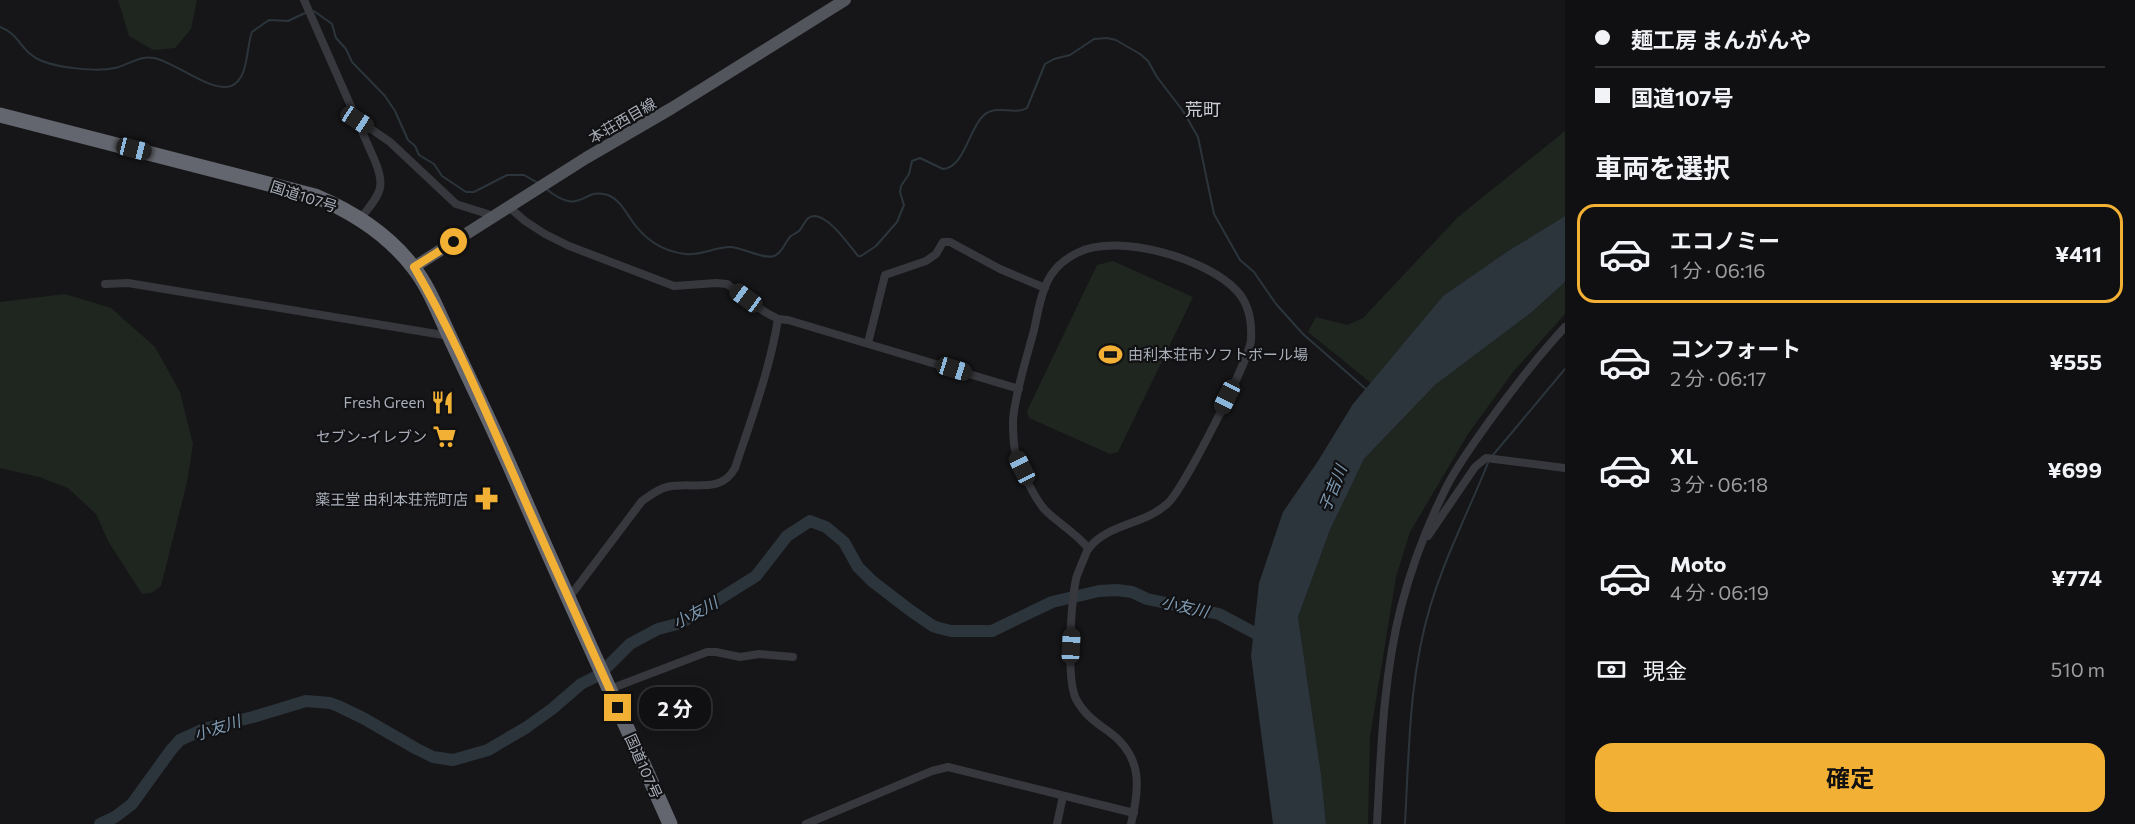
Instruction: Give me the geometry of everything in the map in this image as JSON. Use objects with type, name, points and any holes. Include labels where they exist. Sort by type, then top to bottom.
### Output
[{"type":"highway","name":"国道107号","points":[[0,115],[315,196],[361,218],[390,242],[414,267],[431,296],[488,416],[670,824]]},
{"type":"main road","name":"本荘西目線","points":[[414,267],[845,0]]},
{"type":"street","points":[[304,0],[382,182],[378,194],[361,218]]},
{"type":"street","points":[[357,120],[390,142],[456,204],[494,216]]},
{"type":"street","points":[[509,207],[544,234],[569,246],[674,286],[727,284],[778,319],[868,343],[1019,389]]},
{"type":"street","points":[[868,343],[885,275],[926,261],[936,254],[943,242],[950,242],[1000,269],[1045,288]]},
{"type":"street","points":[[1088,548],[1076,534],[1044,509],[1016,454],[1013,418],[1045,288],[1059,266],[1080,251],[1094,247],[1124,246],[1168,253],[1198,264],[1221,277],[1238,292],[1247,306],[1251,320],[1251,343],[1237,377],[1185,480],[1170,502],[1156,513],[1103,534],[1088,548],[1076,578],[1069,667],[1074,696],[1089,718],[1113,734],[1124,745],[1136,766],[1138,779],[1131,824]]},
{"type":"street","points":[[105,284],[128,283],[449,336]]},
{"type":"street","points":[[568,599],[642,501],[666,487],[711,485],[724,482],[730,477],[758,399],[775,339],[778,319]]},
{"type":"street","points":[[1377,824],[1384,712],[1392,656],[1401,609],[1421,545],[1449,483],[1475,441],[1536,360],[1565,327]]},
{"type":"street","points":[[1421,545],[1475,467],[1486,458],[1565,468]]},
{"type":"street","points":[[608,685],[707,652],[740,657],[759,654],[793,657]]},
{"type":"street","points":[[806,824],[932,771],[948,767],[1134,813]]},
{"type":"street","points":[[1057,824],[1063,796]]},
{"type":"shaded area","points":[[118,0],[197,0],[191,29],[175,48],[153,50],[129,36]]},
{"type":"shaded area","points":[[1565,131],[1565,216],[1508,251],[1443,296],[1371,383],[1308,332],[1316,317],[1347,325],[1363,318],[1458,217]]},
{"type":"shaded area","name":"由利本荘市ソフトボール場","points":[[1113,261],[1193,297],[1118,452],[1110,454],[1029,418],[1027,411],[1097,265]]},
{"type":"shaded area","points":[[1565,282],[1565,314],[1513,372],[1468,434],[1410,532],[1396,577],[1370,737],[1368,824],[1326,824],[1298,617],[1330,530],[1364,459],[1435,385],[1532,312]]},
{"type":"shaded area","points":[[65,294],[111,308],[155,347],[180,392],[193,444],[187,482],[161,586],[151,593],[142,594],[108,541],[96,514],[68,488],[39,477],[0,468],[0,302]]},
{"type":"water","name":"子吉川","points":[[1565,216],[1565,282],[1532,312],[1435,385],[1364,459],[1330,530],[1298,617],[1326,824],[1273,824],[1251,656],[1259,583],[1283,512],[1353,404],[1443,296],[1508,251]]},
{"type":"waterway","points":[[314,11],[332,24],[336,38],[346,49],[352,62],[385,96],[395,111],[408,140],[415,146],[419,155],[434,164],[442,176],[466,192],[474,192],[507,175],[524,175],[538,183]]},
{"type":"waterway","points":[[0,27],[12,34],[35,58],[58,66],[98,70],[120,67],[149,57],[163,61],[203,81],[223,87],[231,86],[241,77],[252,32],[269,20],[288,21],[305,13]]},
{"type":"waterway","points":[[545,188],[567,201],[581,200],[592,194],[608,195],[615,199],[635,225],[653,242],[660,247],[685,254],[697,254],[730,247],[765,256],[774,256],[780,252],[789,238],[799,231],[807,219],[815,216],[833,226],[858,256],[861,256],[876,246],[897,222],[904,205],[900,192],[901,186],[909,174],[912,161],[920,158],[943,169],[950,167],[961,155],[978,122],[988,112],[1016,111],[1027,108],[1045,64],[1070,55],[1094,39],[1116,40],[1148,61],[1198,137],[1214,214],[1240,260],[1254,272],[1276,304],[1303,334],[1367,390]]},
{"type":"waterway","points":[[1493,455],[1565,369]]},
{"type":"waterway","points":[[1405,824],[1411,715],[1423,633],[1443,570],[1488,463]]},
{"type":"waterway","name":"小友川","points":[[100,824],[115,817],[132,804],[180,740],[204,729],[306,701],[338,706],[433,757],[453,760],[488,750],[527,727],[581,684],[599,675],[630,644],[658,629],[681,623],[756,576],[787,536],[810,521],[826,527],[844,542],[858,567],[872,581],[911,611],[939,628],[951,631],[992,631],[1052,602],[1099,591],[1117,590],[1132,592],[1147,599],[1219,614],[1266,639]]},
{"type":"place","name":"由利本荘市ソフトボール場","points":[[1110,354]]},
{"type":"place","name":"Fresh Green","points":[[443,402]]},
{"type":"place","name":"セブン-イレブン","points":[[445,436]]},
{"type":"place","name":"薬王堂 由利本荘荒町店","points":[[486,499]]},
{"type":"district","name":"荒町","points":[[1203,109]]},
{"type":"route","points":[[454,242],[414,267],[431,296],[488,416],[618,708]]}]
